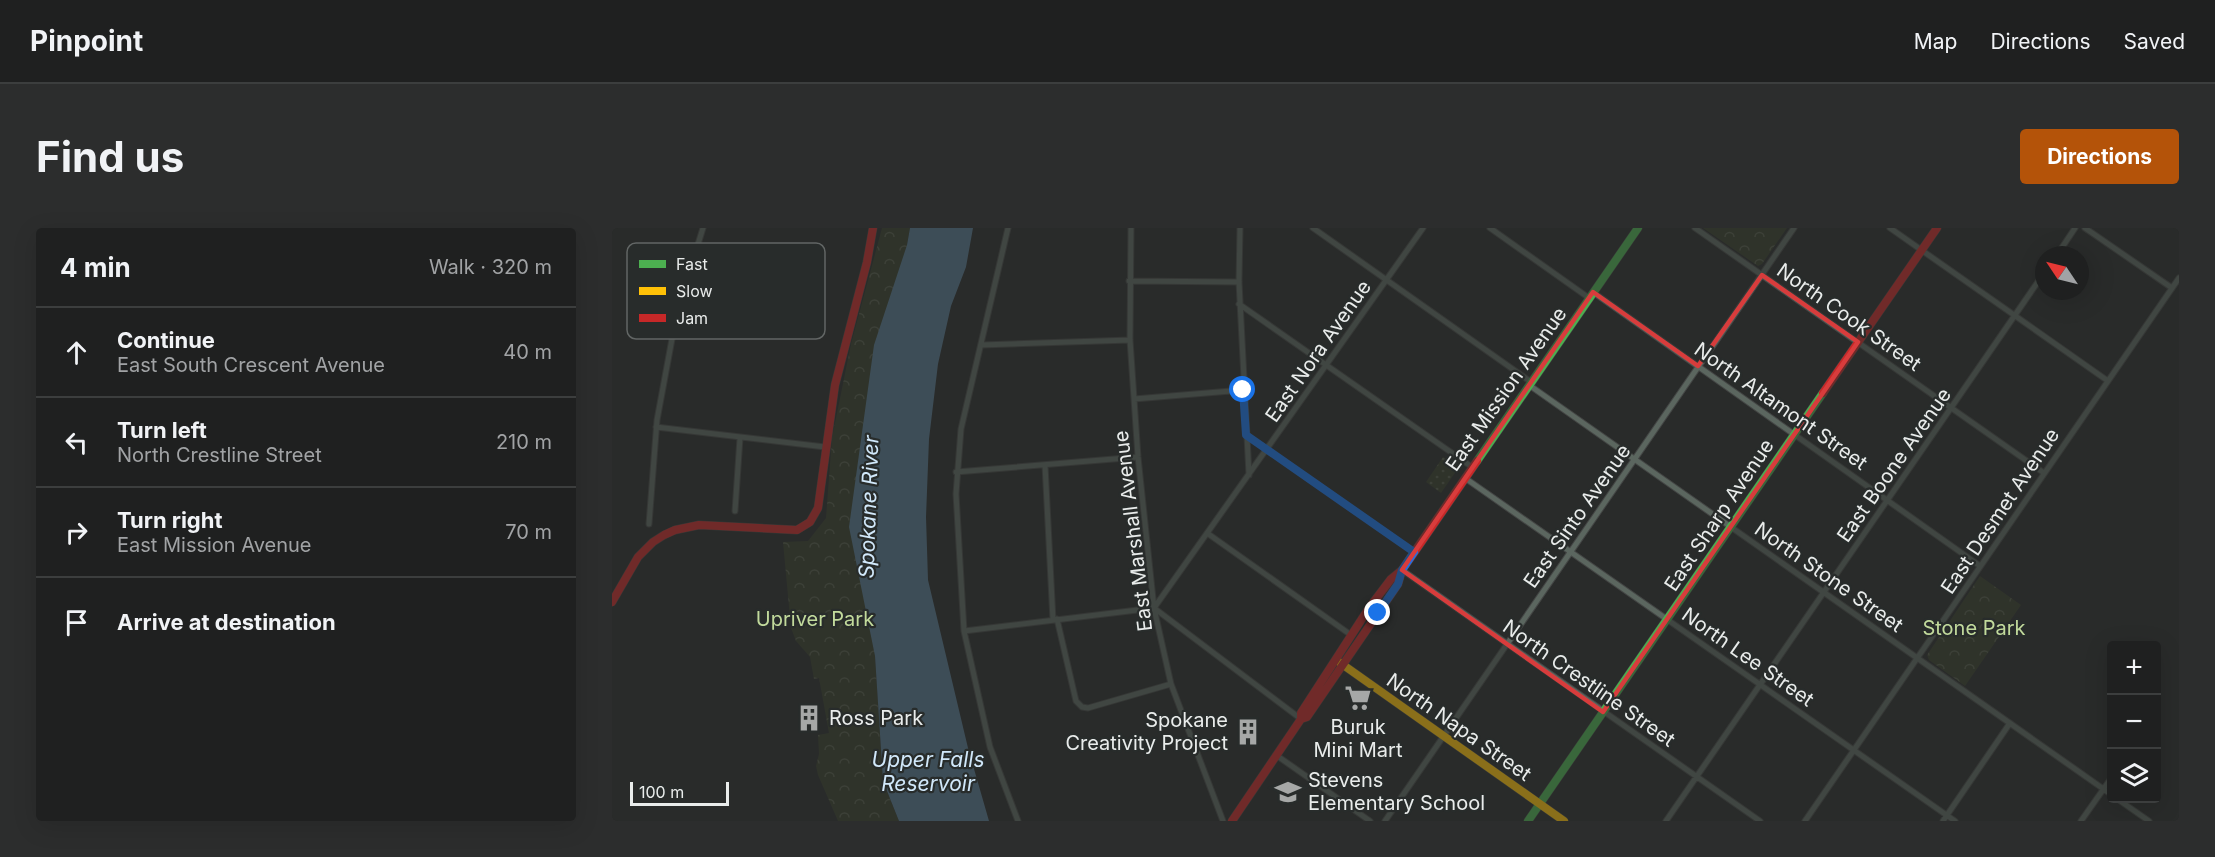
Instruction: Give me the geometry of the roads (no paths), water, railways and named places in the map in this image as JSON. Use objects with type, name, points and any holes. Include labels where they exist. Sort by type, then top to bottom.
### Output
[{"type":"street","points":[[698,243],[703,228]]},
{"type":"street","points":[[612,602],[643,552],[659,537],[676,529],[703,524],[797,530],[807,525],[815,517],[838,367],[867,262],[873,228]]},
{"type":"street","points":[[1008,228],[962,429],[956,472],[956,494],[964,630],[990,747],[1018,821]]},
{"type":"street","name":"East Marshall Avenue","points":[[1131,228],[1130,340],[1138,457],[1154,608],[1171,684],[1223,821]]},
{"type":"street","points":[[1240,228],[1239,304],[1249,475]]},
{"type":"street","name":"North Stone Street","points":[[1313,228],[1635,459],[2107,792]]},
{"type":"street","name":"East Nora Avenue","points":[[1154,608],[1424,228]]},
{"type":"street","name":"North Altamont Street","points":[[1490,228],[1698,366],[1980,566]]},
{"type":"street","name":"East Mission Avenue","points":[[1232,821],[1301,719],[1301,713],[1335,659],[1391,579],[1402,570],[1638,228]]},
{"type":"street","name":"North Cook Street","points":[[1695,228],[2044,473]]},
{"type":"street","name":"East Sinto Avenue","points":[[1385,821],[1794,228]]},
{"type":"street","points":[[1890,228],[2108,381]]},
{"type":"street","name":"East Sharp Avenue","points":[[1528,821],[1937,228]]},
{"type":"street","points":[[2063,246],[2075,228]]},
{"type":"street","points":[[2085,228],[2172,288]]},
{"type":"street","name":"East Desmet Avenue","points":[[1804,821],[2179,278]]},
{"type":"street","points":[[1130,281],[1239,282]]},
{"type":"street","name":"East Boone Avenue","points":[[1666,821],[2035,286]]},
{"type":"street","points":[[1239,304],[1472,466]]},
{"type":"street","points":[[649,524],[656,427],[671,339]]},
{"type":"street","points":[[981,345],[1130,340]]},
{"type":"street","points":[[1134,399],[1243,390]]},
{"type":"street","points":[[656,427],[825,447]]},
{"type":"street","points":[[1246,435],[1414,552]]},
{"type":"street","points":[[735,511],[740,438]]},
{"type":"street","points":[[956,472],[1138,457]]},
{"type":"street","points":[[1045,465],[1055,620],[1076,701],[1082,707],[1088,708],[1171,684]]},
{"type":"street","name":"North Lee Street","points":[[1464,477],[1854,749],[1945,818],[1955,821]]},
{"type":"street","points":[[1207,533],[1352,635]]},
{"type":"street","name":"East Mission Avenue","points":[[1301,719],[1307,717],[1398,584],[1402,570]]},
{"type":"street","name":"North Crestline Street","points":[[1402,570],[1760,821]]},
{"type":"street","points":[[964,630],[1154,608],[1301,719]]},
{"type":"street","name":"North Napa Street","points":[[1335,659],[1564,821]]},
{"type":"street","points":[[1945,818],[2010,723]]},
{"type":"street","points":[[1276,755],[1370,821]]},
{"type":"street","points":[[2081,821],[2107,784]]},
{"type":"street","points":[[2123,803],[2149,821]]},
{"type":"water","name":"Upper Falls Reservoir","points":[[910,228],[973,228],[966,267],[951,306],[938,364],[929,439],[926,517],[928,580],[968,748],[989,821],[899,821],[883,781],[875,656],[849,527],[874,345],[907,245]]},
{"type":"place","name":"Buruk Mini Mart","points":[[1358,698]]},
{"type":"place","name":"Ross Park","points":[[809,718]]},
{"type":"place","name":"Spokane Creativity Project","points":[[1248,732]]},
{"type":"place","name":"Stevens Elementary School","points":[[1288,792]]},
{"type":"water label","name":"Spokane River","points":[[869,507]]},
{"type":"park label","name":"Upriver Park","points":[[815,619]]},
{"type":"park label","name":"Stone Park","points":[[1974,628]]}]
